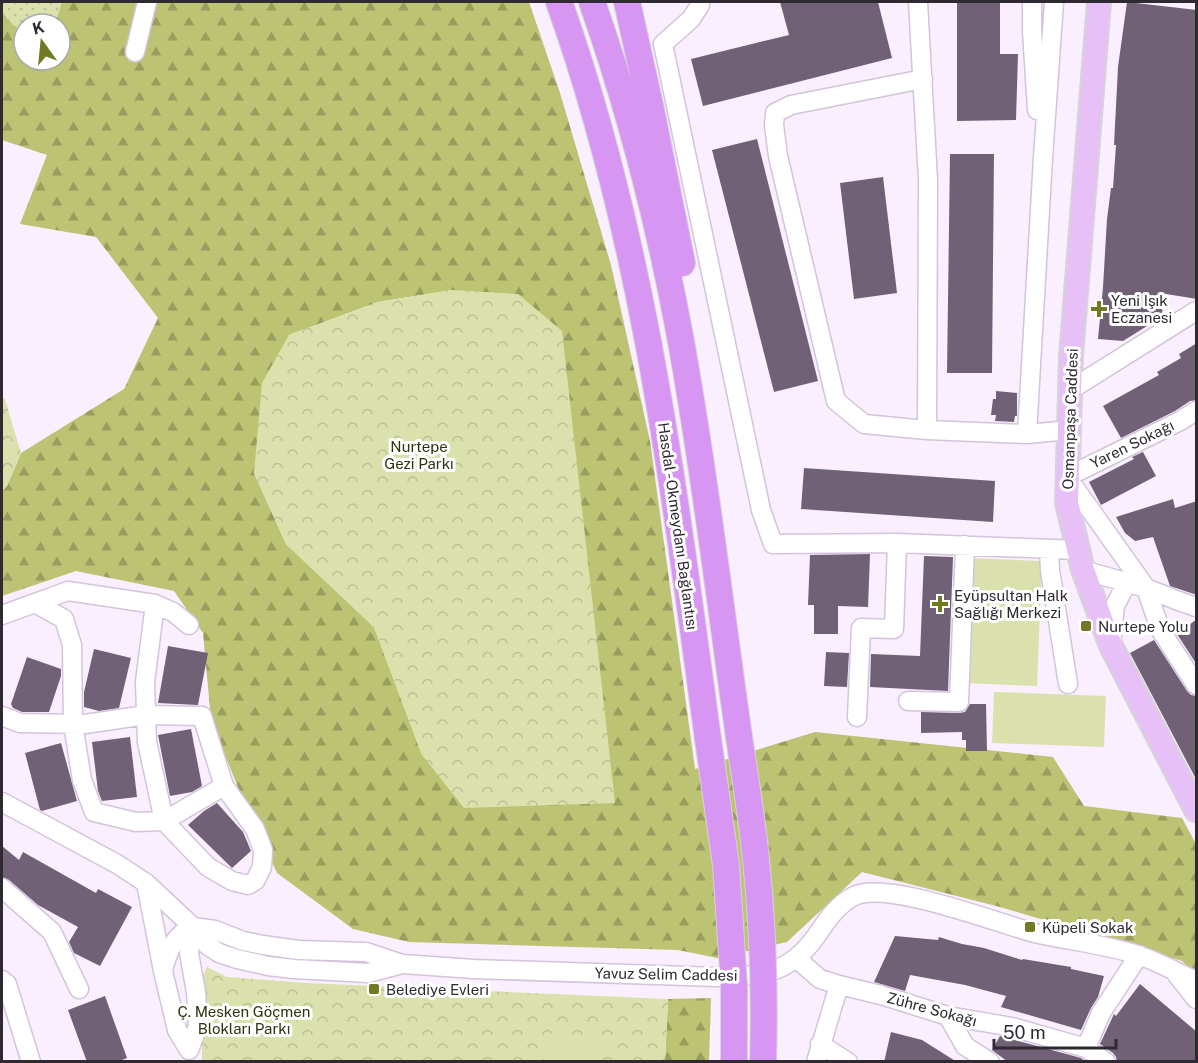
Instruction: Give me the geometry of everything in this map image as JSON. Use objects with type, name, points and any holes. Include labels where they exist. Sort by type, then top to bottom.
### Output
[{"type":"highway","name":"Hasdal - Okmeydanı Bağlantısı","points":[[559,2],[606,152],[639,288],[661,405],[721,824],[728,888],[734,985],[734,1062]]},
{"type":"highway","name":"Hasdal - Okmeydanı Bağlantısı","points":[[592,2],[620,91],[650,200],[688,383],[756,860],[763,964],[763,1062]]},
{"type":"highway","points":[[627,2],[686,289],[690,336],[688,383]]},
{"type":"main road","name":"Osmanpaşa Caddesi","points":[[1099,2],[1071,356],[1067,503],[1080,560],[1111,646],[1197,810]]},
{"type":"street","points":[[135,52],[147,2]]},
{"type":"street","points":[[699,2],[700,5],[691,19],[663,44],[761,510],[773,544],[897,543],[1049,549],[1080,560],[1127,582],[1197,607]]},
{"type":"street","points":[[918,2],[928,180],[927,430]]},
{"type":"street","points":[[1032,2],[1042,183]]},
{"type":"street","points":[[1027,434],[1054,2]]},
{"type":"street","points":[[922,78],[791,105],[775,113],[774,125],[778,156],[836,401],[864,424],[927,430],[1027,434],[1069,430]]},
{"type":"street","points":[[1070,390],[1197,311]]},
{"type":"street","name":"Yaren Sokağı","points":[[1067,477],[1197,411]]},
{"type":"street","points":[[1067,477],[1146,588],[1160,629],[1197,685]]},
{"type":"street","points":[[857,717],[861,628],[894,629],[897,543]]},
{"type":"street","points":[[908,701],[959,702],[965,545]]},
{"type":"street","points":[[1049,549],[1050,570],[1068,684]]},
{"type":"street","points":[[1080,560],[1129,563]]},
{"type":"street","points":[[1111,646],[1115,606],[1127,582]]},
{"type":"street","points":[[2,615],[68,591],[155,604],[173,612],[189,625]]},
{"type":"street","points":[[35,603],[64,619],[72,645],[73,724],[82,780],[94,812],[136,822],[164,821],[224,786]]},
{"type":"street","points":[[2,716],[20,723],[85,724],[146,715],[202,716],[224,786],[255,829],[263,850],[262,867],[255,881],[248,885],[232,881],[208,867],[164,821],[147,742],[146,715],[145,682],[155,604]]},
{"type":"street","name":"Yavuz Selim Caddesi","points":[[2,802],[117,864],[146,883],[193,927],[207,945],[219,952],[237,959],[294,969],[368,973],[402,964]]},
{"type":"street","points":[[146,883],[177,1030],[190,1056]]},
{"type":"street","points":[[2,888],[52,932],[79,989]]},
{"type":"street","name":"Yavuz Selim Caddesi","points":[[193,927],[215,930],[243,941],[263,945],[298,950],[366,952],[402,964],[474,969],[717,977],[753,976],[780,969],[797,959],[829,917],[842,904],[856,895],[880,892],[903,895],[1036,933],[1139,955],[1174,971],[1197,999]]},
{"type":"street","points":[[163,971],[169,950],[176,938],[193,927]]},
{"type":"street","points":[[190,1056],[198,1026],[196,992],[189,953],[193,927]]},
{"type":"street","points":[[196,992],[203,959],[219,952]]},
{"type":"street","points":[[1086,1048],[1101,1013],[1139,955]]},
{"type":"street","name":"Zühre Sokağı","points":[[797,959],[820,979],[948,1016],[1012,1027],[1086,1048],[1106,1062]]},
{"type":"street","points":[[1174,971],[1197,981]]},
{"type":"street","points":[[2,980],[7,984],[10,1016],[31,1062]]},
{"type":"street","points":[[839,985],[818,1053],[848,1062]]},
{"type":"street","points":[[948,1016],[965,1046],[990,1062]]},
{"type":"green space","points":[[2,2],[62,2],[59,12],[12,12],[12,25],[2,12]]},
{"type":"green space","points":[[62,2],[529,2],[560,93],[611,265],[650,441],[695,769],[815,732],[1053,757],[1084,806],[1182,818],[1196,844],[1196,975],[1182,961],[1000,907],[862,872],[787,942],[717,958],[678,950],[409,942],[353,929],[277,873],[239,790],[211,720],[203,633],[174,591],[76,571],[2,596],[2,491],[7,486],[21,453],[124,389],[158,318],[96,237],[20,224],[47,155],[2,140],[2,12],[12,24],[12,72],[72,72],[72,12],[59,12]],"holes":[[[452,290],[422,755],[374,627],[286,544],[254,473],[289,335],[378,302]]]},
{"type":"green space","name":"Nurtepe Gezi Parkı","points":[[452,290],[518,294],[562,331],[615,803],[464,808],[422,755],[374,627],[286,544],[254,473],[262,383],[289,335],[378,302]]},
{"type":"green space","points":[[2,397],[5,399],[21,453],[7,486],[2,491]]},
{"type":"green space","points":[[968,558],[1042,561],[1037,686],[963,683]]},
{"type":"green space","points":[[994,692],[1106,696],[1104,747],[992,743]]},
{"type":"green space","name":"Ç. Mesken Göçmen Blokları Parkı","points":[[207,967],[227,977],[306,983],[668,999],[665,1061],[202,1061],[202,977]]},
{"type":"green space","points":[[711,998],[709,1061],[665,1061],[668,999]]},
{"type":"green space","points":[[550,1033],[606,1045],[602,1061],[544,1061]]},
{"type":"building","points":[[780,2],[878,2],[892,58],[703,106],[691,59],[789,35]]},
{"type":"building","points":[[957,2],[1000,2],[1000,54],[1018,54],[1016,120],[957,121]]},
{"type":"building","points":[[1127,2],[1197,10],[1197,299],[1160,293],[1163,316],[1123,341],[1098,339],[1107,219],[1111,188],[1113,188],[1118,67]]},
{"type":"building","points":[[757,139],[818,381],[774,392],[712,150]]},
{"type":"building","points":[[950,154],[994,154],[992,373],[947,373]]},
{"type":"building","points":[[883,177],[897,293],[854,299],[840,183]]},
{"type":"building","points":[[1197,343],[1197,400],[1190,401],[1121,438],[1103,406],[1159,375],[1157,372],[1181,358],[1179,354]]},
{"type":"building","points":[[996,391],[1017,393],[1017,416],[1014,422],[995,421],[996,415],[991,415]]},
{"type":"building","points":[[1143,452],[1156,476],[1101,505],[1089,482]]},
{"type":"building","points":[[804,468],[995,481],[993,522],[801,509]]},
{"type":"building","points":[[1173,499],[1175,508],[1197,501],[1197,595],[1170,586],[1153,537],[1135,541],[1125,533],[1116,517]]},
{"type":"building","points":[[870,554],[868,607],[838,606],[838,634],[814,634],[814,605],[808,605],[810,555]]},
{"type":"building","points":[[924,556],[953,557],[948,691],[870,687],[871,654],[920,656]]},
{"type":"building","points":[[1197,619],[1197,665],[1177,634]]},
{"type":"building","points":[[1154,640],[1187,691],[1197,696],[1197,781],[1130,653]]},
{"type":"building","points":[[168,646],[208,653],[198,705],[158,703]]},
{"type":"building","points":[[94,649],[131,658],[119,708],[99,711],[84,707],[84,692]]},
{"type":"building","points":[[826,652],[849,653],[847,687],[824,686]]},
{"type":"building","points":[[27,657],[61,669],[61,676],[49,712],[22,712],[13,708],[11,704]]},
{"type":"building","points":[[970,704],[986,704],[987,751],[966,751],[966,740],[962,740],[962,732],[921,733],[921,712],[959,713],[965,712]]},
{"type":"building","points":[[191,729],[202,786],[192,792],[170,796],[158,735]]},
{"type":"building","points":[[130,737],[137,797],[102,801],[98,791],[92,742]]},
{"type":"building","points":[[61,743],[77,801],[42,811],[25,753]]},
{"type":"building","points":[[217,803],[243,832],[251,851],[232,868],[188,825]]},
{"type":"building","points":[[2,846],[19,860],[23,852],[96,893],[98,889],[132,907],[100,966],[74,953],[69,942],[78,927],[38,905],[9,880],[2,877]]},
{"type":"building","points":[[895,936],[938,940],[939,937],[1022,960],[1071,967],[1071,969],[1104,976],[1098,997],[1081,1030],[1001,1007],[1006,996],[965,985],[910,975],[905,991],[874,982]]},
{"type":"building","points":[[1140,984],[1197,1032],[1197,1062],[1117,1062],[1113,1053],[1100,1044],[1114,1014],[1116,1016]]},
{"type":"building","points":[[105,996],[127,1058],[117,1062],[87,1062],[68,1010]]},
{"type":"building","points":[[891,1032],[922,1040],[957,1062],[884,1062]]},
{"type":"building","points":[[1000,1036],[1081,1058],[1086,1062],[1008,1062],[992,1050]]},
{"type":"place","name":"Yeni Işık Eczanesi","points":[[1099,309]]},
{"type":"place","name":"Eyüpsultan Halk Sağlığı Merkezi","points":[[940,604]]},
{"type":"place","name":"Nurtepe Yolu","points":[[1086,626]]},
{"type":"place","name":"Küpeli Sokak","points":[[1030,927]]},
{"type":"place","name":"Belediye Evleri","points":[[374,989]]}]
